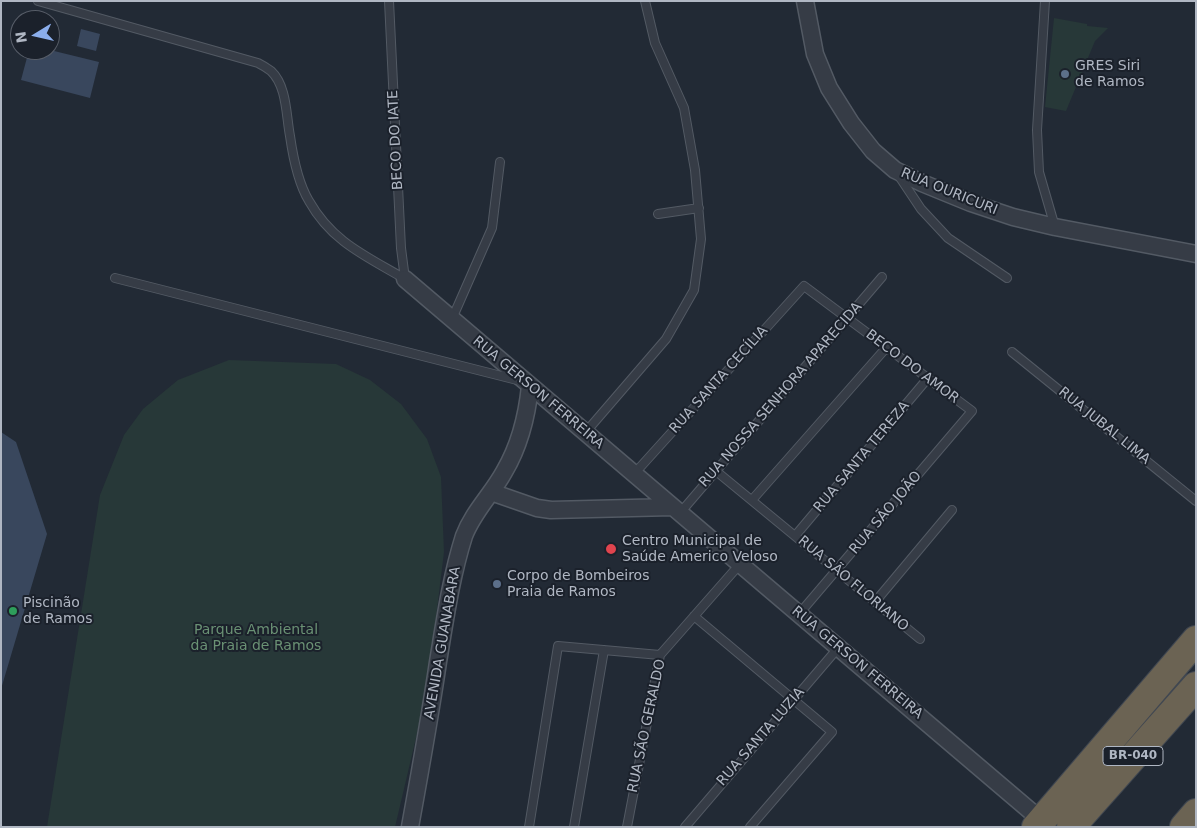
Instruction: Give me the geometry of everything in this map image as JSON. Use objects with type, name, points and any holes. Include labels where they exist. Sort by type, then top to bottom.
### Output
[{"type":"highway","points":[[1038,824],[1196,640]]},
{"type":"highway","name":"BR-040","points":[[1072,827],[1196,686]]},
{"type":"highway","points":[[1184,827],[1196,813]]},
{"type":"street","name":"RUA OURICURI","points":[[805,1],[815,54],[829,88],[851,123],[873,151],[895,170],[971,203],[1013,216],[1055,227],[1196,254]]},
{"type":"street","name":"RUA GERSON FERREIRA","points":[[405,279],[799,614],[1038,824]]},
{"type":"street","name":"AVENIDA GUANABARA","points":[[410,827],[452,578],[465,534],[475,514],[504,472],[515,451],[526,415],[528,384]]},
{"type":"street","points":[[491,492],[537,508],[551,510],[676,510]]},
{"type":"lane","points":[[38,1],[258,63],[271,71],[280,85],[297,170],[308,200],[323,223],[341,241],[405,279]]},
{"type":"lane","name":"BECO DO IATE","points":[[389,1],[401,248],[405,279]]},
{"type":"lane","points":[[586,433],[666,339],[694,290],[701,239],[695,170],[684,108],[655,43],[645,1]]},
{"type":"lane","points":[[1045,1],[1037,130],[1038,172],[1055,227]]},
{"type":"lane","points":[[452,320],[492,228],[500,162]]},
{"type":"lane","points":[[895,170],[921,209],[948,238],[1007,278]]},
{"type":"lane","points":[[658,214],[699,208]]},
{"type":"lane","name":"RUA NOSSA SENHORA APARECIDA","points":[[676,510],[716,471],[882,277]]},
{"type":"lane","points":[[115,278],[528,384]]},
{"type":"lane","name":"BECO DO AMOR","points":[[804,286],[972,411]]},
{"type":"lane","name":"RUA SANTA CECÍLIA","points":[[634,474],[804,286]]},
{"type":"lane","points":[[752,500],[886,348]]},
{"type":"lane","name":"RUA JUBAL LIMA","points":[[1012,352],[1196,501]]},
{"type":"lane","name":"RUA SANTA TEREZA","points":[[795,536],[928,378]]},
{"type":"lane","name":"RUA SÃO JOÃO","points":[[799,614],[972,411]]},
{"type":"lane","name":"RUA SÃO FLORIANO","points":[[716,471],[920,640]]},
{"type":"lane","points":[[875,602],[952,510]]},
{"type":"lane","name":"RUA SÃO GERALDO","points":[[627,827],[660,655],[740,564]]},
{"type":"lane","points":[[694,616],[832,732],[750,827]]},
{"type":"lane","points":[[529,827],[558,646],[660,655]]},
{"type":"lane","name":"RUA SANTA LUZIA","points":[[684,827],[838,648]]},
{"type":"lane","points":[[574,827],[604,650]]},
{"type":"green space","name":"GRES Siri de Ramos","points":[[1054,18],[1087,24],[1087,26],[1108,28],[1095,41],[1066,111],[1045,107]]},
{"type":"green space","name":"Parque Ambiental da Praia de Ramos","points":[[229,360],[336,364],[370,380],[401,404],[427,439],[441,477],[444,552],[427,691],[395,827],[47,827],[100,495],[124,435],[143,409],[178,380]]},
{"type":"water","points":[[81,29],[100,34],[96,51],[77,46]]},
{"type":"water","points":[[60,52],[99,62],[90,98],[21,80],[26,60],[60,60]]},
{"type":"water","name":"Piscinão de Ramos","points":[[1,432],[16,442],[47,534],[1,689]]},
{"type":"place","name":"GRES Siri de Ramos","points":[[1065,74]]},
{"type":"place","name":"Centro Municipal de Saúde Americo Veloso","points":[[611,549]]},
{"type":"place","name":"Corpo de Bombeiros Praia de Ramos","points":[[497,584]]},
{"type":"place","name":"Piscinão de Ramos","points":[[13,611]]}]
